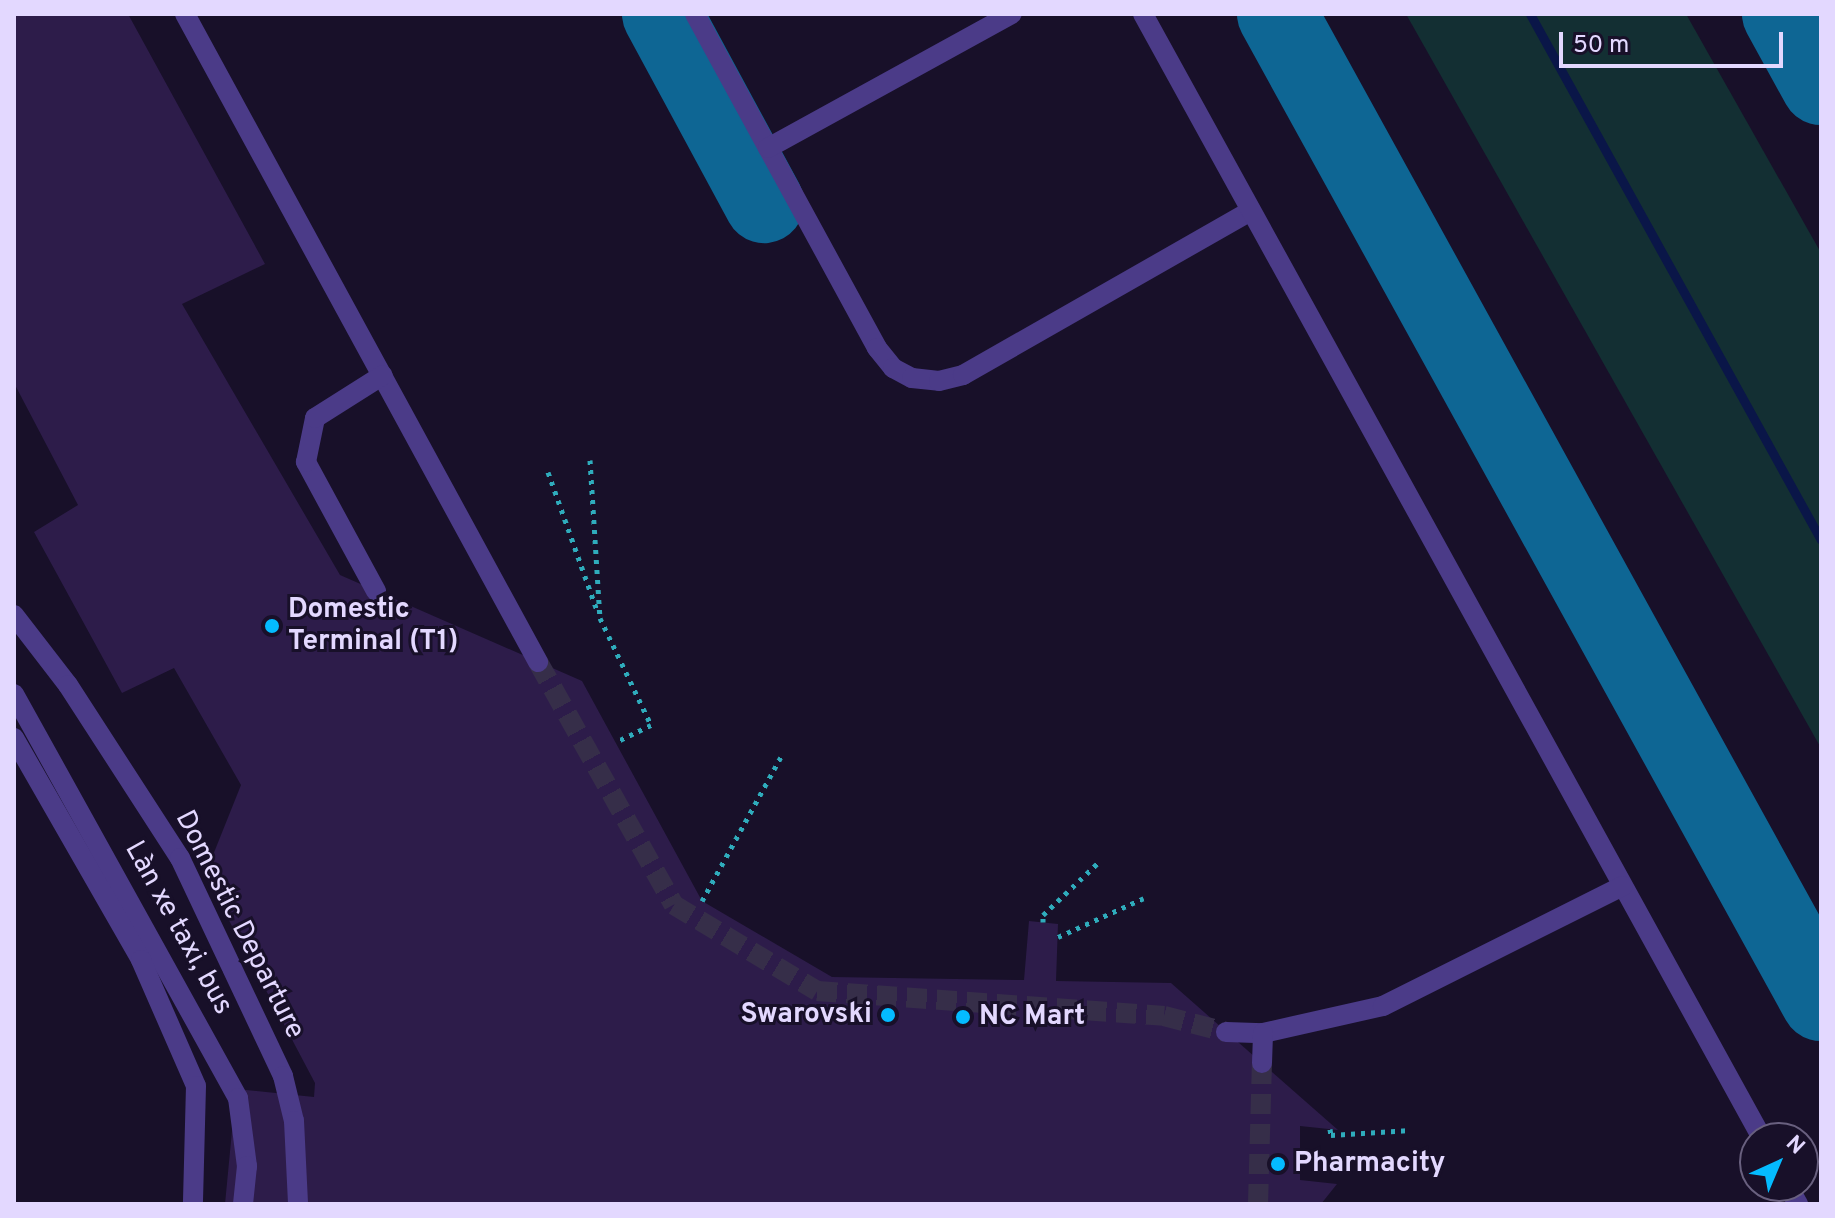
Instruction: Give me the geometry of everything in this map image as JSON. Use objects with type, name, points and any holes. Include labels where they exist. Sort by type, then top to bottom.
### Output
[{"type":"lane","points":[[185,14],[538,662]]},
{"type":"lane","points":[[695,14],[877,348],[893,368],[912,378],[939,381],[963,375],[1251,211]]},
{"type":"lane","points":[[768,148],[1012,14]]},
{"type":"lane","points":[[1143,14],[1753,1122]]},
{"type":"lane","points":[[376,591],[306,462],[315,418],[332,403],[383,375]]},
{"type":"lane","name":"Domestic Departure","points":[[14,615],[68,685],[180,858],[283,1076],[294,1121],[298,1204]]},
{"type":"lane","name":"Làn xe taxi, bus","points":[[14,694],[238,1098],[247,1166],[243,1204]]},
{"type":"lane","points":[[14,738],[141,960],[196,1086],[193,1204]]},
{"type":"lane","points":[[1226,1032],[1263,1033],[1383,1006],[1623,886]]},
{"type":"lane","points":[[1262,1063],[1263,1033]]},
{"type":"path","points":[[590,460],[600,618]]},
{"type":"path","points":[[548,472],[600,618],[651,725],[616,742]]},
{"type":"path","points":[[702,901],[781,757]]},
{"type":"path","points":[[1043,922],[1043,915],[1100,861]]},
{"type":"path","points":[[1058,937],[1144,898]]},
{"type":"path","points":[[1330,1129],[1331,1135],[1411,1130]]},
{"type":"green space","points":[[1406,14],[1686,14],[1821,253],[1821,748]]},
{"type":"building","name":"Domestic Terminal (T1)","points":[[14,14],[128,14],[265,264],[182,304],[340,575],[582,681],[702,901],[832,977],[1024,980],[1029,921],[1058,924],[1056,981],[1171,983],[1338,1130],[1300,1126],[1300,1180],[1337,1184],[1321,1204],[225,1204],[236,1089],[314,1097],[315,1083],[205,875],[241,785],[174,668],[122,693],[34,532],[78,505],[14,383]]},
{"type":"waterway","points":[[1530,14],[1821,540]]},
{"type":"taxiway","points":[[662,14],[764,203]]},
{"type":"taxiway","points":[[1277,14],[1821,1001]]},
{"type":"taxiway","points":[[1782,14],[1821,85]]},
{"type":"tunnel","points":[[538,662],[674,905],[817,991],[1164,1016],[1226,1032]]},
{"type":"tunnel","points":[[1258,1204],[1262,1063]]},
{"type":"place","name":"Domestic Terminal (T1)","points":[[272,626]]},
{"type":"place","name":"Swarovski","points":[[888,1015]]},
{"type":"place","name":"NC Mart","points":[[963,1017]]},
{"type":"place","name":"Pharmacity","points":[[1278,1164]]}]
